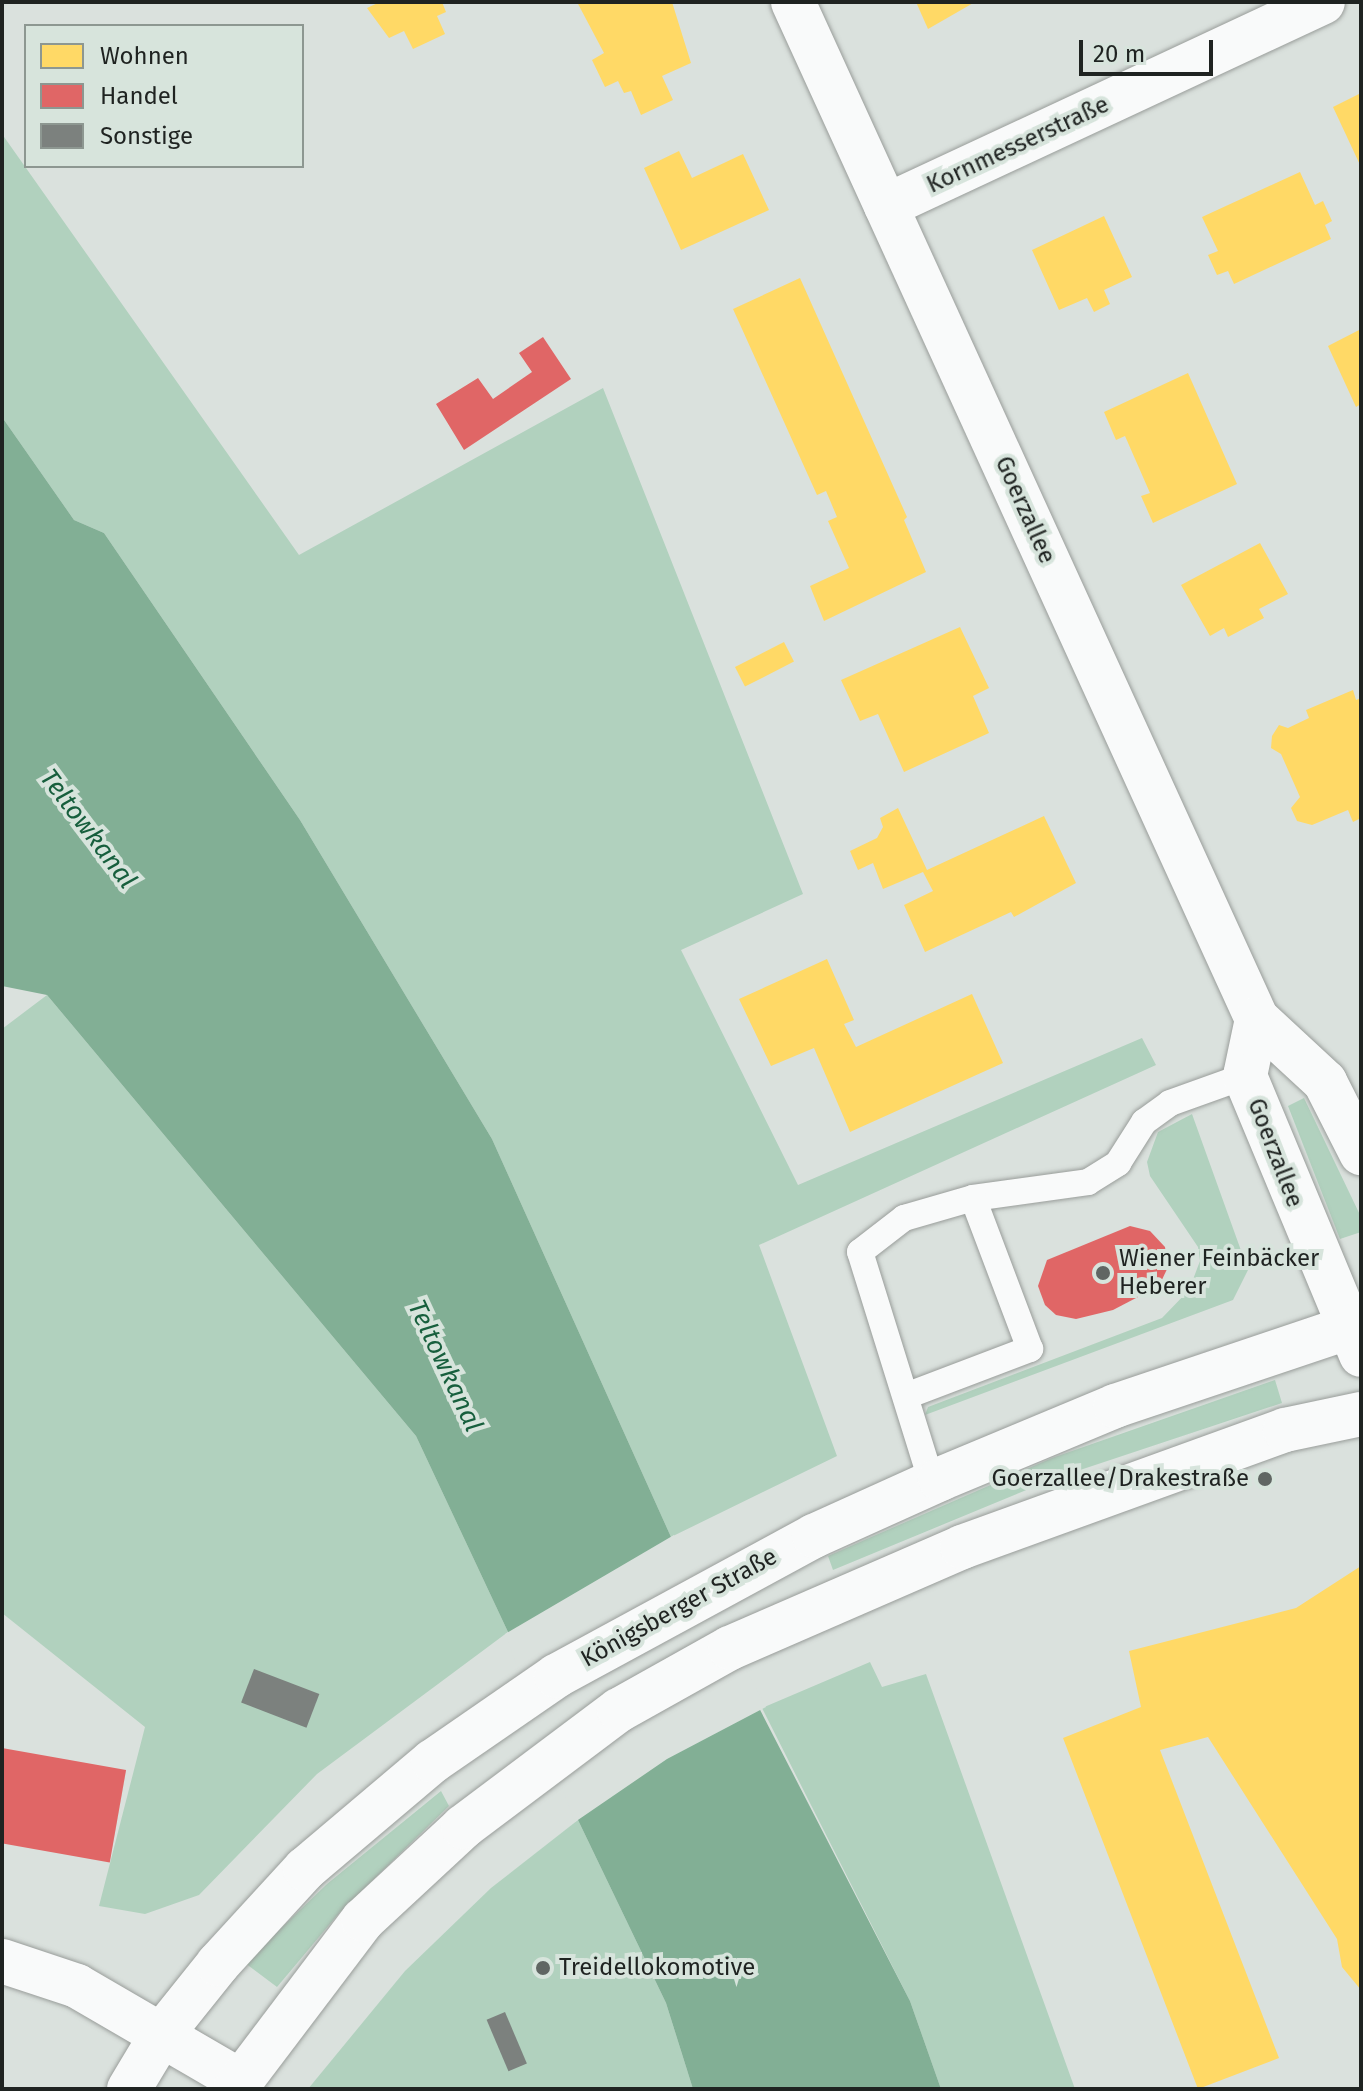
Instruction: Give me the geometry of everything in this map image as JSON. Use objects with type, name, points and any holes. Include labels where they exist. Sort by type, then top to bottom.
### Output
[{"type":"main road","name":"Goerzallee","points":[[793,2],[1257,1019],[1325,1082],[1361,1153]]},
{"type":"main road","name":"Kornmesserstraße","points":[[886,206],[1323,2]]},
{"type":"main road","name":"Goerzallee","points":[[1257,1019],[1245,1076],[1357,1335]]},
{"type":"main road","name":"Königsberger Straße","points":[[129,2089],[162,2034],[244,1933],[305,1869],[433,1761],[556,1676],[814,1536],[932,1483],[1115,1406],[1357,1335]]},
{"type":"main road","points":[[2,1961],[77,1986],[162,2034],[237,2085],[363,1920],[463,1827],[619,1710],[730,1648],[962,1547],[1285,1430],[1361,1414]]},
{"type":"lane","points":[[932,1483],[860,1252],[904,1218],[973,1198],[1088,1182],[1118,1163],[1144,1122],[1170,1103],[1245,1076]]},
{"type":"lane","points":[[906,1396],[1030,1349],[973,1198]]},
{"type":"shaded area","points":[[2,134],[299,555],[603,388],[803,894],[681,950],[798,1185],[1142,1038],[1156,1065],[759,1245],[837,1456],[671,1537],[492,1139],[300,820],[104,533],[74,520],[2,417]]},
{"type":"shaded area","points":[[47,995],[416,1436],[508,1632],[317,1774],[199,1895],[145,1914],[99,1906],[145,1727],[2,1613],[2,1029]]},
{"type":"shaded area","points":[[1304,1098],[1361,1217],[1361,1232],[1340,1239],[1288,1106]]},
{"type":"shaded area","points":[[1192,1114],[1248,1270],[1233,1300],[925,1415],[928,1407],[1162,1318],[1189,1290],[1200,1261],[1198,1247],[1150,1176],[1147,1162],[1158,1132]]},
{"type":"shaded area","points":[[1275,1380],[1282,1403],[1053,1479],[833,1570],[828,1556],[1052,1458]]},
{"type":"shaded area","points":[[870,1662],[882,1687],[926,1674],[1075,2089],[941,2089],[910,2001],[762,1708]]},
{"type":"shaded area","points":[[441,1791],[449,1806],[340,1912],[277,1987],[245,1963],[327,1884]]},
{"type":"shaded area","points":[[578,1820],[666,2003],[693,2089],[308,2089],[405,1971],[491,1888]]},
{"type":"water","name":"Teltowkanal","points":[[2,417],[74,520],[104,533],[300,820],[492,1139],[671,1537],[910,2001],[941,2089],[693,2089],[666,2003],[578,1820],[508,1632],[416,1436],[47,995],[2,986]]},
{"type":"pier","points":[[674,1535],[766,1707],[667,1759],[575,1822],[505,1634]]},
{"type":"building: Wohnen","points":[[380,2],[442,2],[446,12],[437,16],[445,34],[413,49],[404,31],[389,38],[367,8]]},
{"type":"building: Wohnen","points":[[577,2],[672,2],[691,63],[662,76],[673,100],[641,115],[631,91],[624,93],[618,81],[605,87],[592,60],[604,53]]},
{"type":"building: Wohnen","points":[[916,2],[975,2],[928,29]]},
{"type":"building: Wohnen","points":[[1361,93],[1361,167],[1333,107]]},
{"type":"building: Wohnen","points":[[679,151],[692,178],[743,154],[769,210],[681,250],[644,168]]},
{"type":"building: Wohnen","points":[[1300,172],[1315,205],[1323,201],[1332,221],[1325,225],[1331,239],[1234,284],[1228,271],[1217,275],[1208,255],[1218,251],[1202,217]]},
{"type":"building: Wohnen","points":[[1104,216],[1132,277],[1104,290],[1110,304],[1094,312],[1087,298],[1059,310],[1032,250]]},
{"type":"building: Wohnen","points":[[800,278],[907,517],[904,520],[926,572],[824,621],[810,586],[849,568],[828,521],[837,517],[826,491],[817,495],[733,309]]},
{"type":"building: Wohnen","points":[[1361,329],[1361,404],[1356,407],[1328,346]]},
{"type":"building: Wohnen","points":[[1188,373],[1237,484],[1153,523],[1141,496],[1150,493],[1125,436],[1116,440],[1104,412]]},
{"type":"building: Wohnen","points":[[1260,543],[1288,594],[1259,609],[1264,618],[1228,637],[1224,628],[1210,636],[1181,585]]},
{"type":"building: Wohnen","points":[[960,627],[989,688],[973,696],[989,733],[904,772],[878,714],[860,721],[841,680]]},
{"type":"building: Wohnen","points":[[784,642],[794,662],[745,687],[735,667]]},
{"type":"building: Wohnen","points":[[1353,690],[1356,700],[1361,698],[1361,818],[1353,822],[1348,810],[1312,825],[1297,821],[1291,808],[1300,797],[1281,754],[1271,748],[1272,736],[1279,725],[1288,728],[1309,718],[1306,710]]},
{"type":"building: Wohnen","points":[[898,808],[927,870],[1044,816],[1076,883],[1014,917],[1011,912],[925,952],[904,905],[933,891],[923,872],[883,889],[873,863],[858,870],[850,851],[877,838],[883,827],[880,818]]},
{"type":"building: Wohnen","points":[[827,959],[854,1020],[844,1024],[856,1047],[972,994],[1003,1063],[850,1132],[814,1048],[771,1066],[739,999]]},
{"type":"building: Wohnen","points":[[1361,1566],[1361,1990],[1342,1967],[1337,1939],[1208,1737],[1160,1750],[1279,2058],[1198,2089],[1063,1738],[1141,1707],[1129,1651],[1296,1608]]},
{"type":"building: Handel","points":[[543,337],[571,379],[464,450],[436,404],[478,378],[493,399],[532,372],[519,353]]},
{"type":"building: Handel","name":"Wiener Feinbäcker Heberer","points":[[1130,1226],[1150,1231],[1165,1247],[1168,1267],[1159,1286],[1113,1310],[1076,1319],[1056,1315],[1045,1305],[1038,1286],[1047,1260]]},
{"type":"building: Handel","points":[[2,1748],[126,1770],[110,1862],[2,1843]]},
{"type":"building: Sonstige","points":[[254,1669],[319,1694],[306,1728],[241,1703]]},
{"type":"building: Sonstige","points":[[505,2012],[527,2064],[508,2071],[487,2020]]},
{"type":"place","name":"Wiener Feinbäcker Heberer","points":[[1103,1273]]},
{"type":"place","name":"Goerzallee/Drakestraße","points":[[1265,1479]]},
{"type":"place","name":"Treidellokomotive","points":[[543,1968]]}]
